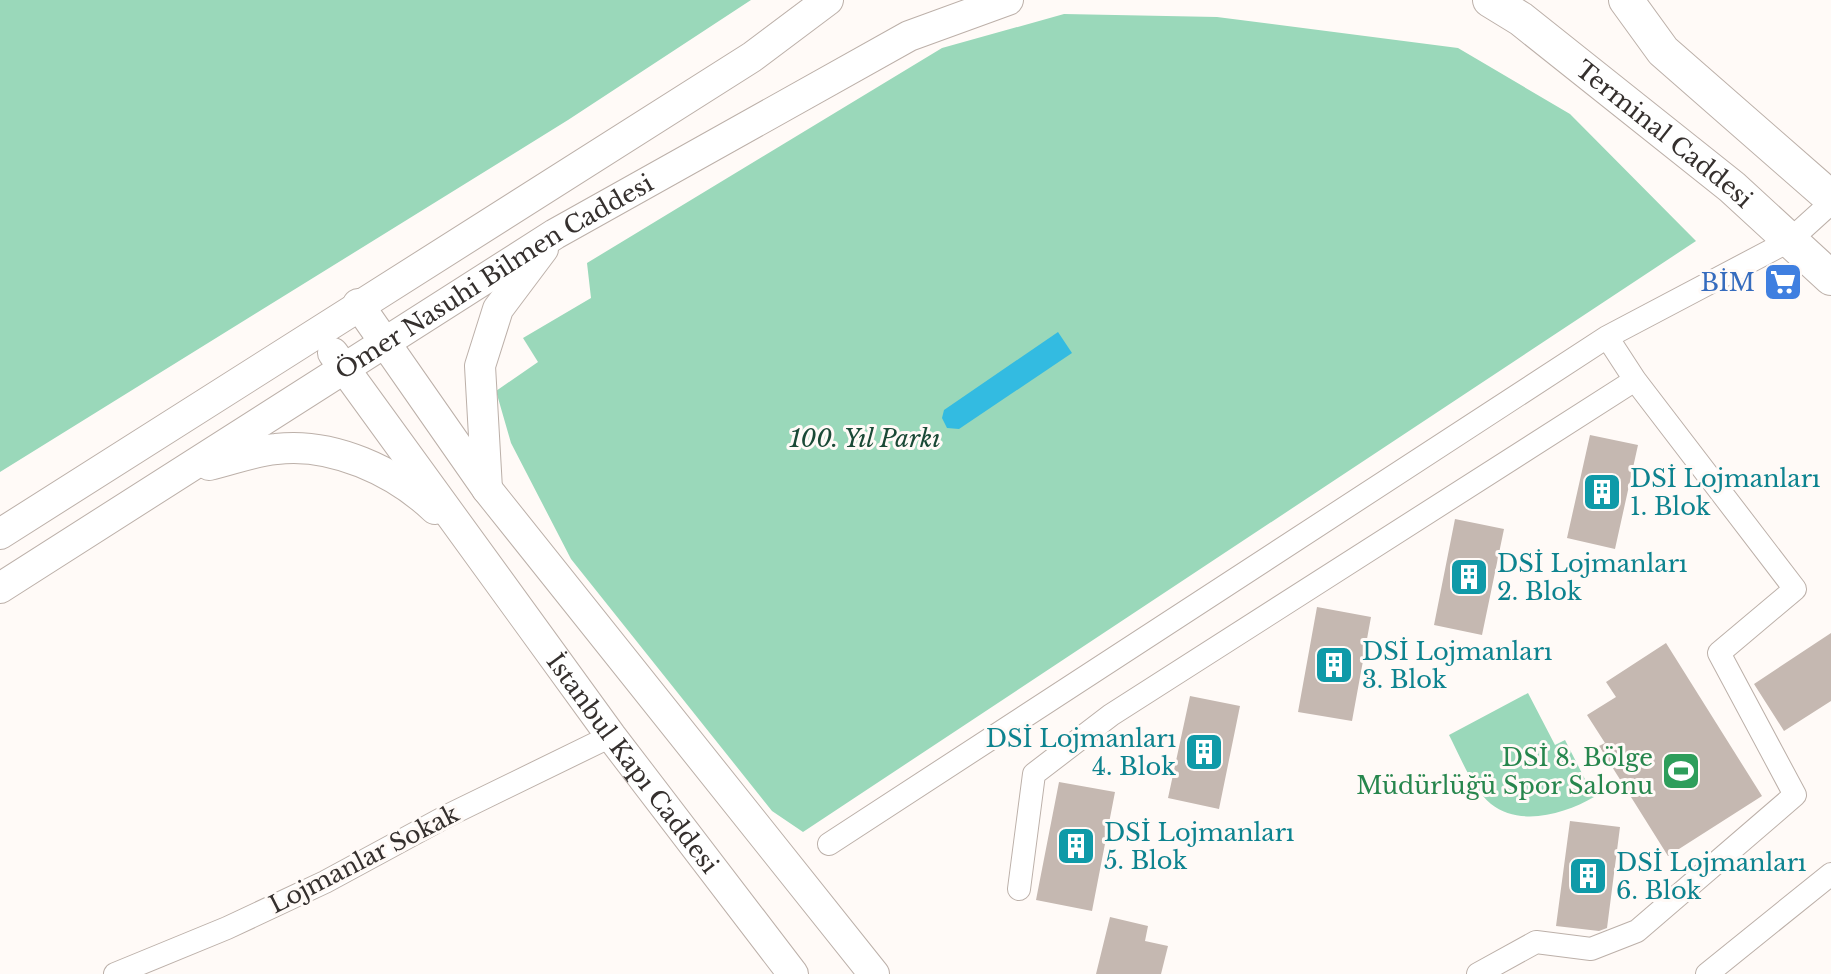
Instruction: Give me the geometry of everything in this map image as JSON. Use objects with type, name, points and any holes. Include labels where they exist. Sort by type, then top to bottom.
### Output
[{"type":"main road","name":"Ömer Nasuhi Bilmen Caddesi","points":[[0,534],[358,304],[752,57],[828,0]]},
{"type":"main road","name":"Ömer Nasuhi Bilmen Caddesi","points":[[0,588],[555,234],[909,36],[1008,0]]},
{"type":"main road","name":"Terminal Caddesi","points":[[1490,0],[1521,19],[1732,187],[1831,278]]},
{"type":"main road","points":[[1626,0],[1663,51],[1831,201]]},
{"type":"main road","points":[[487,489],[480,366],[498,309],[555,234]]},
{"type":"main road","points":[[358,304],[487,489],[874,974]]},
{"type":"main road","points":[[318,331],[477,549]]},
{"type":"main road","points":[[186,470],[277,448],[326,450],[382,472],[404,486],[426,501],[477,549]]},
{"type":"main road","name":"İstanbul Kapı Caddesi","points":[[477,549],[611,736],[793,974]]},
{"type":"street","points":[[829,844],[1607,337],[1789,241],[1831,201]]},
{"type":"street","points":[[1478,974],[1536,942],[1591,949],[1637,931],[1795,795],[1719,653],[1795,589],[1635,380],[1607,337]]},
{"type":"street","points":[[1019,889],[1034,774],[1111,715],[1635,380]]},
{"type":"street","name":"Lojmanlar Sokak","points":[[115,974],[227,928],[325,882],[447,816],[611,736]]},
{"type":"street","points":[[1707,974],[1726,967],[1831,874]]},
{"type":"green space","points":[[0,0],[751,0],[568,120],[0,472]]},
{"type":"green space","name":"100. Yıl Parkı","points":[[1064,14],[1217,17],[1458,48],[1570,114],[1696,241],[803,832],[772,811],[571,559],[511,443],[496,391],[538,362],[523,338],[591,298],[587,263],[942,48]]},
{"type":"green space","points":[[1528,693],[1555,745],[1565,740],[1594,797],[1542,816],[1515,815],[1491,804],[1467,772],[1449,735]]},
{"type":"water","points":[[1058,332],[1072,353],[959,429],[947,428],[942,418],[944,410]]},
{"type":"building","name":"DSİ Lojmanları 1. Blok","points":[[1590,435],[1638,445],[1615,549],[1567,538]]},
{"type":"building","name":"DSİ Lojmanları 2. Blok","points":[[1455,519],[1504,529],[1482,635],[1434,625]]},
{"type":"building","name":"DSİ Lojmanları 3. Blok","points":[[1317,607],[1371,617],[1352,721],[1298,712]]},
{"type":"building","points":[[1831,633],[1831,701],[1784,731],[1754,684]]},
{"type":"building","name":"DSİ 8. Bölge Müdürlüğü Spor Salonu","points":[[1666,643],[1762,796],[1668,856],[1599,746],[1605,743],[1587,715],[1616,697],[1606,682]]},
{"type":"building","name":"DSİ Lojmanları 4. Blok","points":[[1190,696],[1240,706],[1219,809],[1168,798]]},
{"type":"building","name":"DSİ Lojmanları 5. Blok","points":[[1059,782],[1115,792],[1092,911],[1036,900]]},
{"type":"building","name":"DSİ Lojmanları 6. Blok","points":[[1570,821],[1620,827],[1607,928],[1599,931],[1556,926]]},
{"type":"building","points":[[1110,917],[1148,926],[1145,941],[1168,946],[1161,974],[1096,974]]},
{"type":"place","name":"BİM","points":[[1783,282]]},
{"type":"place","name":"DSİ Lojmanları 1. Blok","points":[[1602,492]]},
{"type":"place","name":"DSİ Lojmanları 2. Blok","points":[[1469,577]]},
{"type":"place","name":"DSİ Lojmanları 3. Blok","points":[[1334,665]]},
{"type":"place","name":"DSİ Lojmanları 4. Blok","points":[[1204,752]]},
{"type":"place","name":"DSİ 8. Bölge Müdürlüğü Spor Salonu","points":[[1681,771]]},
{"type":"place","name":"DSİ Lojmanları 5. Blok","points":[[1076,846]]},
{"type":"place","name":"DSİ Lojmanları 6. Blok","points":[[1588,876]]}]
